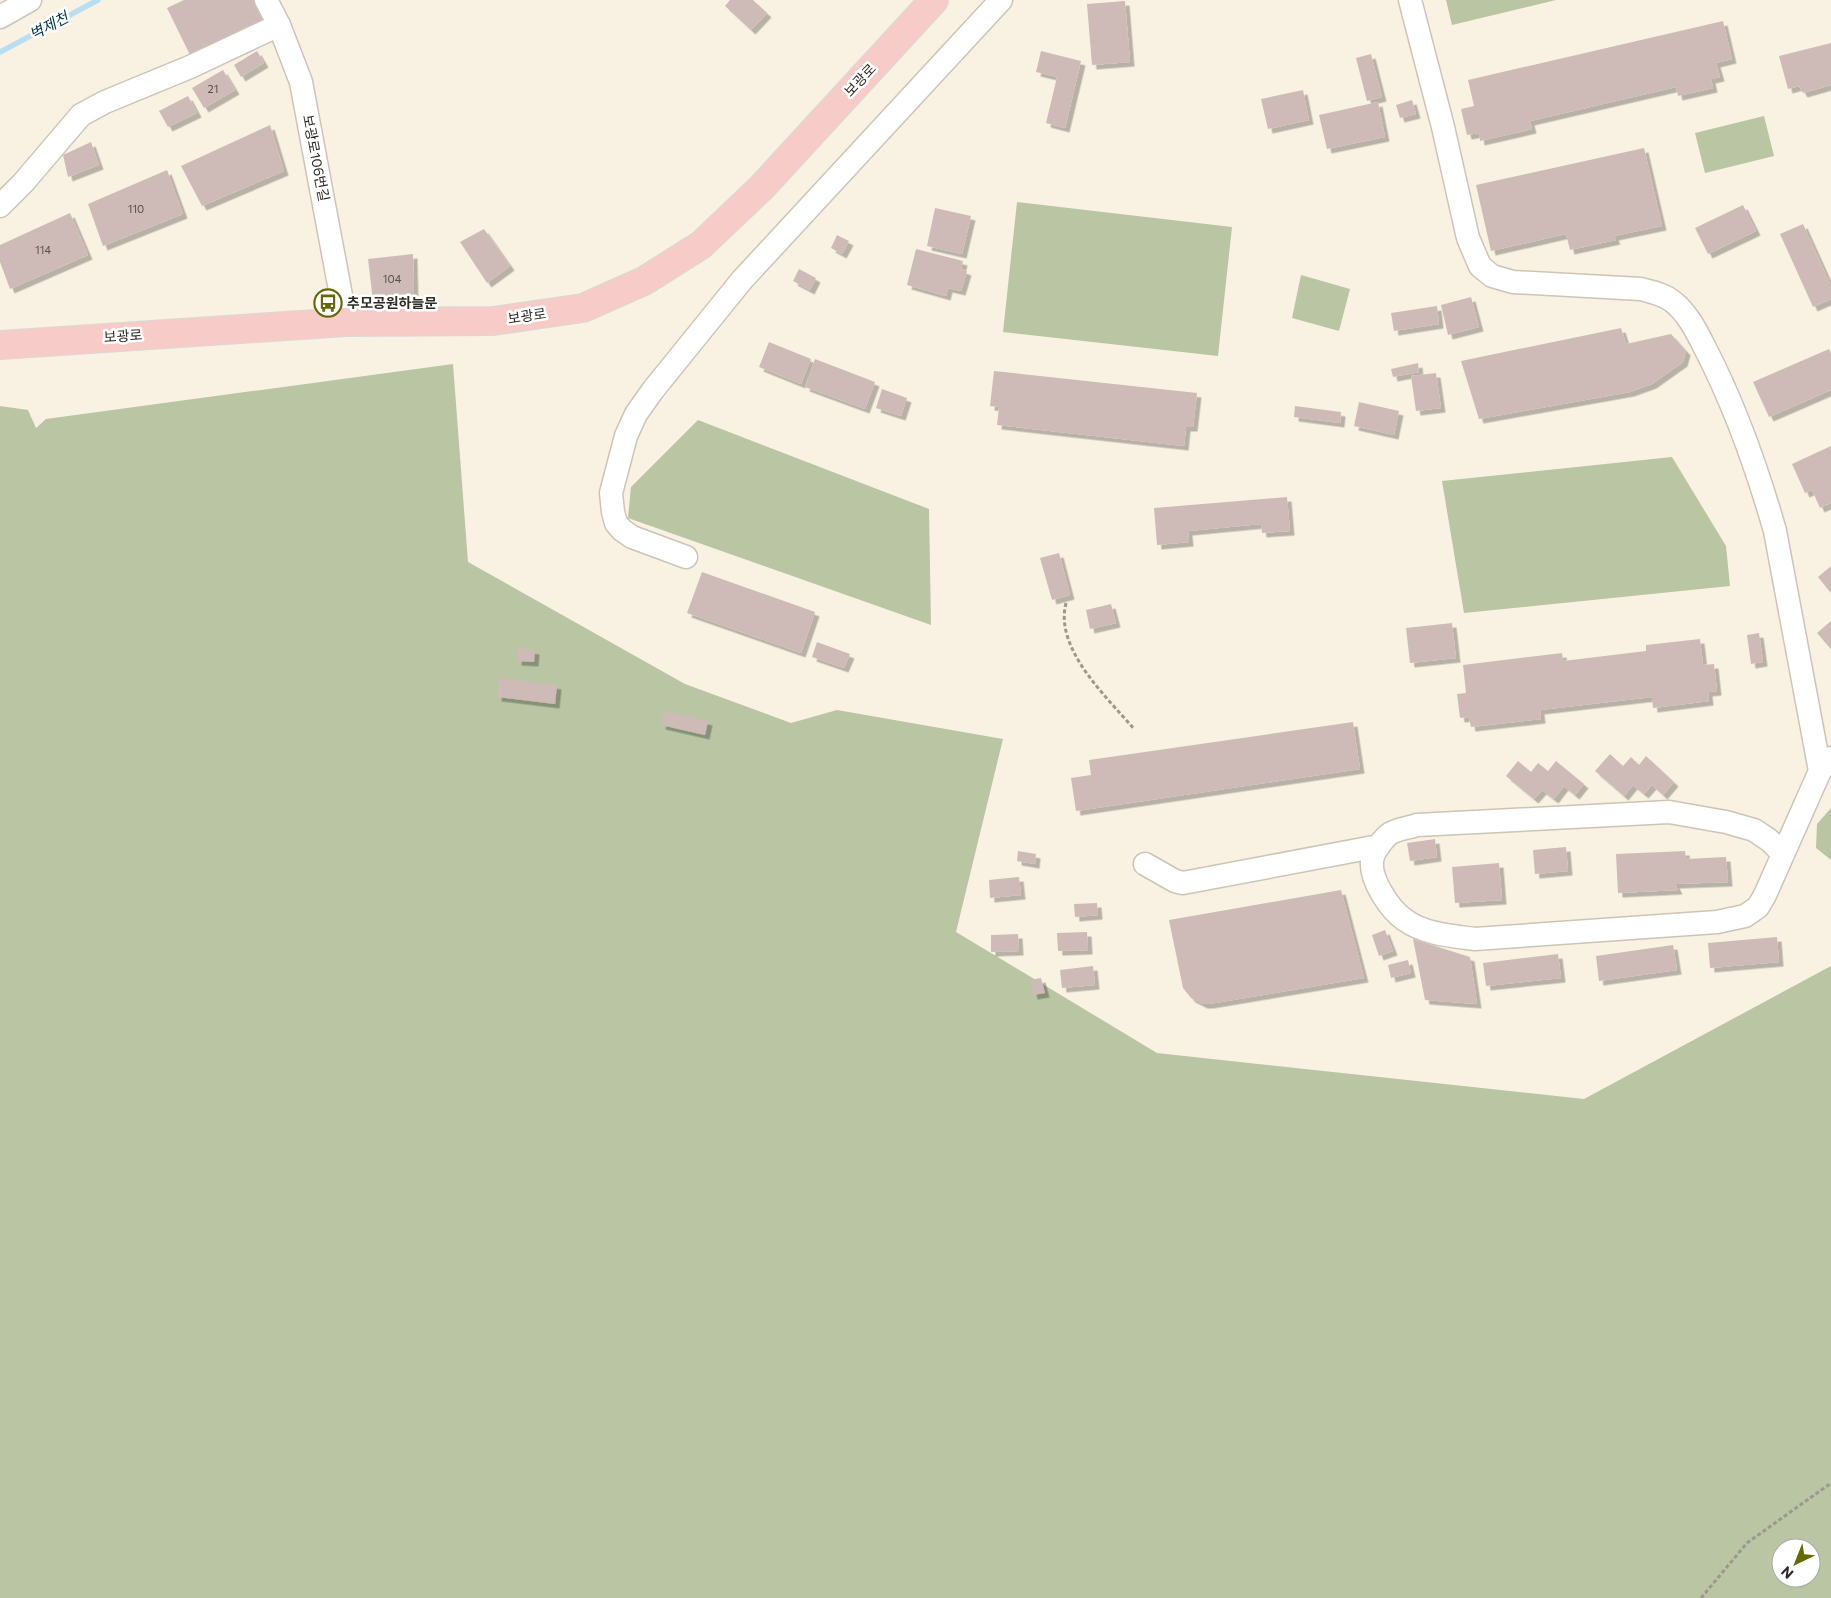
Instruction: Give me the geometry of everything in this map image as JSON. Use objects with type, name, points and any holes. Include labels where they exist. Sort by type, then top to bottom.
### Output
[{"type":"main road","name":"보광로","points":[[0,344],[346,322],[493,321],[583,308],[644,281],[701,245],[762,187],[934,0]]},
{"type":"street","points":[[0,17],[30,0]]},
{"type":"street","name":"보광로106번길","points":[[266,0],[279,25],[301,82],[346,322]]},
{"type":"street","points":[[686,557],[632,537],[616,523],[611,493],[626,436],[636,414],[653,390],[742,280],[1001,0]]},
{"type":"street","points":[[1410,0],[1468,238],[1480,266],[1492,276],[1512,282],[1641,289],[1660,294],[1674,302],[1696,331],[1721,380],[1766,498],[1775,531],[1825,764],[1765,895],[1758,907],[1745,916],[1717,922],[1475,939],[1449,936],[1420,928],[1405,921],[1382,894],[1375,878],[1372,861],[1379,846],[1390,834],[1417,825],[1669,812],[1726,822],[1754,830],[1769,840],[1783,854]]},
{"type":"street","points":[[0,206],[23,183],[81,116],[106,102],[190,67],[279,25]]},
{"type":"street","points":[[1145,864],[1174,881],[1183,883],[1379,846]]},
{"type":"path","points":[[1066,603],[1064,626],[1074,653],[1087,674],[1134,729]]},
{"type":"path","points":[[1701,1598],[1747,1543],[1831,1483]]},
{"type":"green space","points":[[1446,0],[1556,0],[1452,25]]},
{"type":"green space","points":[[1764,116],[1774,156],[1705,173],[1695,133]]},
{"type":"green space","points":[[1017,202],[1232,227],[1218,356],[1003,332]]},
{"type":"green space","points":[[1301,275],[1350,289],[1339,331],[1292,318]]},
{"type":"green space","points":[[453,364],[468,562],[685,684],[791,723],[837,710],[1003,739],[956,932],[1157,1053],[1584,1099],[1831,966],[1831,1598],[0,1598],[0,406],[28,410],[36,428],[46,419]]},
{"type":"green space","points":[[698,420],[929,509],[931,625],[628,518],[631,487]]},
{"type":"green space","points":[[1672,457],[1726,546],[1730,586],[1464,613],[1442,481]]},
{"type":"green space","points":[[1831,808],[1831,860],[1816,848],[1817,824]]},
{"type":"building","points":[[184,0],[257,0],[266,19],[190,55],[167,8]]},
{"type":"building","points":[[730,0],[753,0],[767,13],[751,30],[725,6]]},
{"type":"building","points":[[1125,1],[1130,62],[1092,65],[1087,4]]},
{"type":"building","points":[[1723,21],[1732,59],[1716,63],[1720,77],[1711,79],[1713,88],[1678,96],[1676,87],[1530,121],[1532,129],[1480,141],[1479,133],[1467,135],[1461,109],[1474,106],[1468,80]]},
{"type":"building","points":[[1831,43],[1831,85],[1803,93],[1799,86],[1788,89],[1779,56]]},
{"type":"building","points":[[257,51],[264,63],[241,77],[234,65]]},
{"type":"building","points":[[1041,51],[1081,61],[1065,128],[1046,123],[1057,77],[1036,72]]},
{"type":"building","points":[[1371,54],[1382,97],[1367,101],[1356,58]]},
{"type":"building","points":[[223,70],[235,90],[204,108],[192,88]]},
{"type":"building","points":[[1303,90],[1309,120],[1268,129],[1261,99]]},
{"type":"building","points":[[188,96],[197,113],[168,127],[159,111]]},
{"type":"building","points":[[1412,100],[1416,114],[1400,118],[1396,105]]},
{"type":"building","points":[[1378,102],[1385,137],[1327,149],[1319,115]]},
{"type":"building","points":[[270,125],[284,171],[202,206],[181,166]]},
{"type":"building","points":[[91,142],[99,165],[68,177],[63,155]]},
{"type":"building","points":[[1644,148],[1662,226],[1614,236],[1616,240],[1570,250],[1566,234],[1491,251],[1476,185]]},
{"type":"building","points":[[167,170],[183,214],[103,246],[88,204]]},
{"type":"building","points":[[1743,205],[1756,231],[1708,254],[1695,228]]},
{"type":"building","points":[[935,208],[971,216],[962,254],[927,246]]},
{"type":"building","points":[[70,213],[88,255],[10,289],[0,262],[0,245]]},
{"type":"building","points":[[1803,224],[1831,286],[1831,299],[1813,307],[1780,234]]},
{"type":"building","points":[[484,229],[510,266],[487,283],[460,242]]},
{"type":"building","points":[[837,235],[849,241],[842,254],[831,248]]},
{"type":"building","points":[[916,249],[963,261],[961,269],[967,271],[961,291],[948,288],[946,296],[907,285]]},
{"type":"building","points":[[413,254],[414,298],[373,301],[368,259]]},
{"type":"building","points":[[799,269],[816,278],[810,290],[793,281]]},
{"type":"building","points":[[1471,297],[1479,327],[1448,335],[1441,305]]},
{"type":"building","points":[[1437,306],[1439,324],[1394,331],[1391,313]]},
{"type":"building","points":[[1621,328],[1626,344],[1671,334],[1686,351],[1683,362],[1652,384],[1630,392],[1479,419],[1461,361]]},
{"type":"building","points":[[769,342],[811,359],[801,384],[759,367]]},
{"type":"building","points":[[1829,349],[1831,353],[1831,390],[1769,417],[1753,382]]},
{"type":"building","points":[[815,359],[875,382],[865,409],[805,387]]},
{"type":"building","points":[[1418,363],[1419,372],[1393,377],[1391,369]]},
{"type":"building","points":[[994,371],[1197,393],[1193,427],[1186,427],[1184,446],[997,425],[999,407],[990,406]]},
{"type":"building","points":[[1436,373],[1441,408],[1416,411],[1411,376]]},
{"type":"building","points":[[882,389],[907,398],[901,416],[876,408]]},
{"type":"building","points":[[1359,402],[1399,411],[1394,435],[1354,426]]},
{"type":"building","points":[[1295,406],[1341,412],[1340,423],[1294,417]]},
{"type":"building","points":[[1831,446],[1831,503],[1820,508],[1812,490],[1805,493],[1792,464]]},
{"type":"building","points":[[1287,497],[1290,531],[1262,533],[1261,524],[1188,531],[1189,542],[1157,545],[1154,508]]},
{"type":"building","points":[[1059,553],[1070,595],[1052,600],[1040,558]]},
{"type":"building","points":[[1831,566],[1831,591],[1830,592],[1818,577]]},
{"type":"building","points":[[702,572],[815,612],[801,653],[687,613]]},
{"type":"building","points":[[1111,604],[1116,623],[1090,629],[1086,610]]},
{"type":"building","points":[[1831,621],[1831,649],[1817,633]]},
{"type":"building","points":[[1452,623],[1456,658],[1410,663],[1406,628]]},
{"type":"building","points":[[1759,633],[1763,662],[1751,664],[1747,635]]},
{"type":"building","points":[[1700,639],[1703,665],[1714,664],[1717,691],[1708,692],[1709,701],[1653,708],[1652,697],[1540,710],[1541,719],[1471,727],[1469,717],[1460,718],[1457,694],[1466,693],[1463,665],[1562,653],[1563,661],[1646,651],[1646,645]]},
{"type":"building","points":[[817,642],[850,654],[844,668],[812,657]]},
{"type":"building","points":[[518,648],[535,650],[534,662],[517,661]]},
{"type":"building","points":[[499,678],[557,685],[555,704],[497,697]]},
{"type":"building","points":[[664,711],[708,721],[705,735],[661,725]]},
{"type":"building","points":[[1353,722],[1360,769],[1076,811],[1071,778],[1091,775],[1089,760]]},
{"type":"building","points":[[1610,754],[1623,766],[1631,757],[1639,765],[1646,756],[1674,782],[1663,795],[1652,785],[1644,794],[1633,785],[1624,796],[1595,771]]},
{"type":"building","points":[[1518,761],[1531,772],[1538,763],[1548,771],[1556,761],[1584,784],[1575,795],[1564,786],[1554,799],[1542,790],[1534,799],[1506,776]]},
{"type":"building","points":[[1435,839],[1437,857],[1410,861],[1407,843]]},
{"type":"building","points":[[1566,847],[1568,871],[1535,874],[1533,850]]},
{"type":"building","points":[[1018,851],[1036,854],[1035,864],[1017,861]]},
{"type":"building","points":[[1685,851],[1686,859],[1726,857],[1728,882],[1675,884],[1678,890],[1618,893],[1616,854]]},
{"type":"building","points":[[1499,863],[1502,900],[1455,903],[1452,867]]},
{"type":"building","points":[[1019,877],[1021,895],[990,898],[989,880]]},
{"type":"building","points":[[1341,890],[1364,978],[1209,1004],[1203,1004],[1191,998],[1183,988],[1169,920]]},
{"type":"building","points":[[1097,903],[1098,915],[1075,917],[1074,904]]},
{"type":"building","points":[[1385,930],[1393,951],[1379,956],[1372,935]]},
{"type":"building","points":[[1087,932],[1088,950],[1058,951],[1057,933]]},
{"type":"building","points":[[1018,934],[1019,951],[991,952],[991,935]]},
{"type":"building","points":[[1777,937],[1779,962],[1710,968],[1708,943]]},
{"type":"building","points":[[1413,939],[1470,957],[1477,1004],[1425,1000]]},
{"type":"building","points":[[1673,945],[1677,970],[1599,981],[1596,956]]},
{"type":"building","points":[[1558,954],[1561,978],[1486,986],[1483,963]]},
{"type":"building","points":[[1408,960],[1411,973],[1391,978],[1388,965]]},
{"type":"building","points":[[1093,966],[1095,985],[1062,988],[1060,970]]},
{"type":"building","points":[[1041,978],[1045,993],[1033,995],[1030,980]]},
{"type":"waterway","name":"벽제천","points":[[0,52],[98,0]]},
{"type":"place","name":"추모공원하늘문","points":[[328,303]]}]
